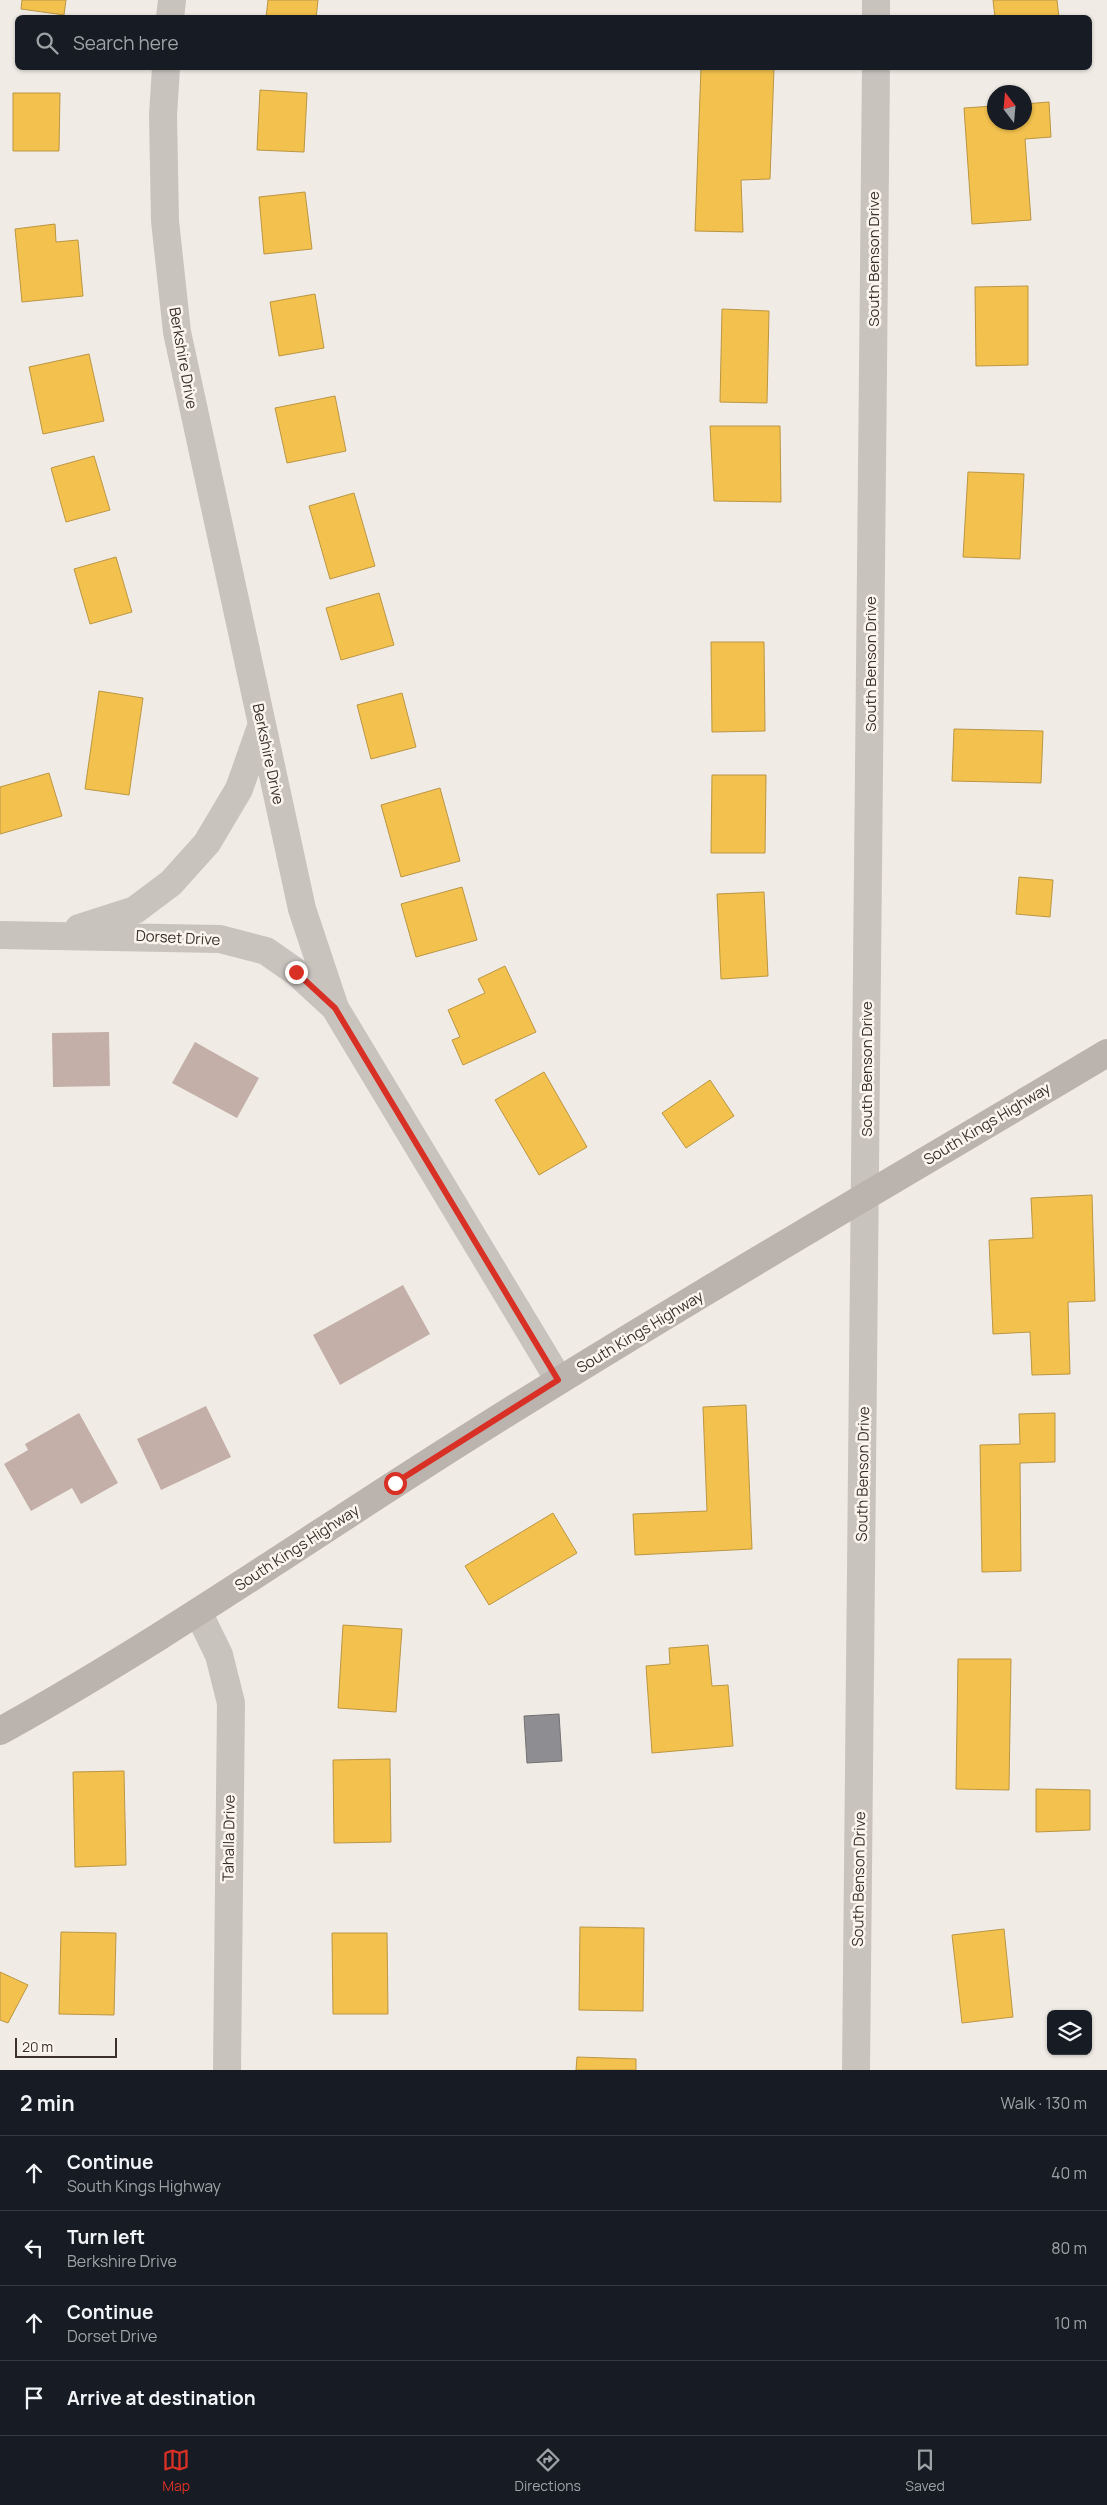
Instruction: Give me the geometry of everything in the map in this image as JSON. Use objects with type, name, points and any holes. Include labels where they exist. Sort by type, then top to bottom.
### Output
[{"type":"main road","name":"South Kings Highway","points":[[0,1731],[198,1612],[307,1543],[395,1483],[558,1380],[1107,1053]]},
{"type":"street","points":[[170,15],[172,0]]},
{"type":"street","points":[[876,0],[876,15]]},
{"type":"street","name":"Berkshire Drive","points":[[166,70],[163,115],[165,221],[176,332],[191,408],[302,909],[335,1008],[558,1380]]},
{"type":"street","name":"South Benson Drive","points":[[856,2070],[876,70]]},
{"type":"street","name":"Dorset Drive","points":[[59,935],[135,910],[171,883],[207,843],[240,789],[262,724]]},
{"type":"street","name":"Dorset Drive","points":[[0,935],[220,939],[266,951],[296,972],[335,1008]]},
{"type":"street","name":"Tahalla Drive","points":[[198,1612],[218,1655],[230,1704],[227,2070]]},
{"type":"building: Homes","points":[[22,0],[66,0],[64,15],[21,9]]},
{"type":"building: Homes","points":[[268,0],[318,0],[316,15],[266,15]]},
{"type":"building: Homes","points":[[993,0],[1057,0],[1059,15],[995,15]]},
{"type":"building: Homes","points":[[701,70],[774,70],[770,179],[741,180],[743,232],[695,231]]},
{"type":"building: Homes","points":[[260,90],[307,93],[304,152],[257,150]]},
{"type":"building: Homes","points":[[13,93],[60,93],[59,151],[13,151]]},
{"type":"building: Homes","points":[[1049,102],[1051,137],[1025,139],[1031,220],[972,224],[964,108],[987,106],[987,130],[1032,130],[1032,103]]},
{"type":"building: Homes","points":[[305,192],[312,249],[264,254],[259,197]]},
{"type":"building: Homes","points":[[55,224],[56,242],[78,240],[83,296],[22,302],[15,229]]},
{"type":"building: Homes","points":[[1028,286],[1028,365],[976,366],[975,287]]},
{"type":"building: Homes","points":[[315,294],[324,348],[279,356],[270,302]]},
{"type":"building: Homes","points":[[722,309],[769,311],[767,403],[720,402]]},
{"type":"building: Homes","points":[[89,354],[104,421],[43,434],[29,367]]},
{"type":"building: Homes","points":[[335,396],[346,451],[287,463],[275,408]]},
{"type":"building: Homes","points":[[710,426],[780,426],[781,502],[714,501]]},
{"type":"building: Homes","points":[[94,456],[110,510],[66,522],[51,468]]},
{"type":"building: Homes","points":[[968,472],[1024,474],[1020,559],[963,557]]},
{"type":"building: Homes","points":[[354,493],[375,566],[330,579],[309,506]]},
{"type":"building: Homes","points":[[116,557],[132,612],[90,624],[74,569]]},
{"type":"building: Homes","points":[[379,593],[394,645],[341,660],[326,608]]},
{"type":"building: Homes","points":[[711,642],[764,642],[765,731],[712,732]]},
{"type":"building: Homes","points":[[99,691],[143,698],[129,795],[85,789]]},
{"type":"building: Homes","points":[[402,693],[416,747],[371,759],[357,705]]},
{"type":"building: Homes","points":[[954,729],[1043,731],[1041,783],[952,781]]},
{"type":"building: Homes","points":[[49,773],[62,816],[0,834],[0,787]]},
{"type":"building: Homes","points":[[712,775],[766,775],[765,853],[711,853]]},
{"type":"building: Homes","points":[[440,788],[460,861],[401,877],[381,805]]},
{"type":"building: Homes","points":[[1019,877],[1053,880],[1050,917],[1016,914]]},
{"type":"building: Homes","points":[[462,887],[477,940],[416,957],[401,904]]},
{"type":"building: Homes","points":[[764,892],[768,976],[721,979],[717,894]]},
{"type":"building: Homes","points":[[505,966],[536,1032],[463,1065],[452,1040],[460,1037],[448,1010],[485,993],[478,979]]},
{"type":"building: Homes","points":[[544,1072],[587,1147],[539,1175],[495,1100]]},
{"type":"building: Homes","points":[[710,1080],[734,1116],[686,1148],[662,1113]]},
{"type":"building: Homes","points":[[1092,1195],[1095,1301],[1068,1302],[1070,1374],[1032,1375],[1030,1332],[993,1334],[989,1240],[1033,1238],[1031,1198]]},
{"type":"building: Homes","points":[[746,1405],[752,1549],[635,1555],[633,1514],[707,1511],[703,1407]]},
{"type":"building: Homes","points":[[1055,1413],[1055,1462],[1020,1463],[1021,1571],[982,1572],[980,1445],[1020,1444],[1019,1414]]},
{"type":"building: Homes","points":[[553,1513],[577,1553],[489,1605],[465,1566]]},
{"type":"building: Homes","points":[[343,1625],[402,1629],[396,1712],[338,1708]]},
{"type":"building: Homes","points":[[708,1645],[712,1686],[728,1685],[733,1746],[652,1753],[646,1666],[670,1664],[669,1648]]},
{"type":"building: Homes","points":[[958,1659],[1011,1659],[1009,1790],[956,1789]]},
{"type":"building: Homes","points":[[390,1759],[391,1842],[334,1843],[333,1760]]},
{"type":"building: Homes","points":[[124,1771],[126,1865],[75,1867],[73,1772]]},
{"type":"building: Homes","points":[[1036,1789],[1090,1790],[1090,1830],[1036,1832]]},
{"type":"building: Homes","points":[[580,1927],[644,1928],[643,2011],[579,2010]]},
{"type":"building: Homes","points":[[1004,1929],[1013,2017],[962,2023],[952,1935]]},
{"type":"building: Homes","points":[[61,1932],[116,1933],[114,2015],[59,2014]]},
{"type":"building: Homes","points":[[332,1933],[387,1933],[388,2014],[333,2014]]},
{"type":"building: Homes","points":[[0,1972],[28,1985],[8,2023],[0,2020]]},
{"type":"building: Homes","points":[[577,2057],[636,2059],[636,2070],[576,2070]]},
{"type":"building: Industry","points":[[559,1714],[562,1761],[527,1763],[524,1716]]},
{"type":"building: Other","points":[[109,1032],[110,1086],[53,1087],[52,1033]]},
{"type":"building: Other","points":[[195,1042],[259,1078],[237,1118],[172,1083]]},
{"type":"building: Other","points":[[403,1285],[430,1334],[340,1385],[313,1335]]},
{"type":"building: Other","points":[[206,1406],[231,1457],[161,1490],[137,1439]]},
{"type":"building: Other","points":[[79,1413],[118,1483],[81,1504],[72,1488],[31,1511],[4,1464],[28,1450],[25,1444]]},
{"type":"route","points":[[296,972],[335,1008],[558,1380],[395,1483]]}]
